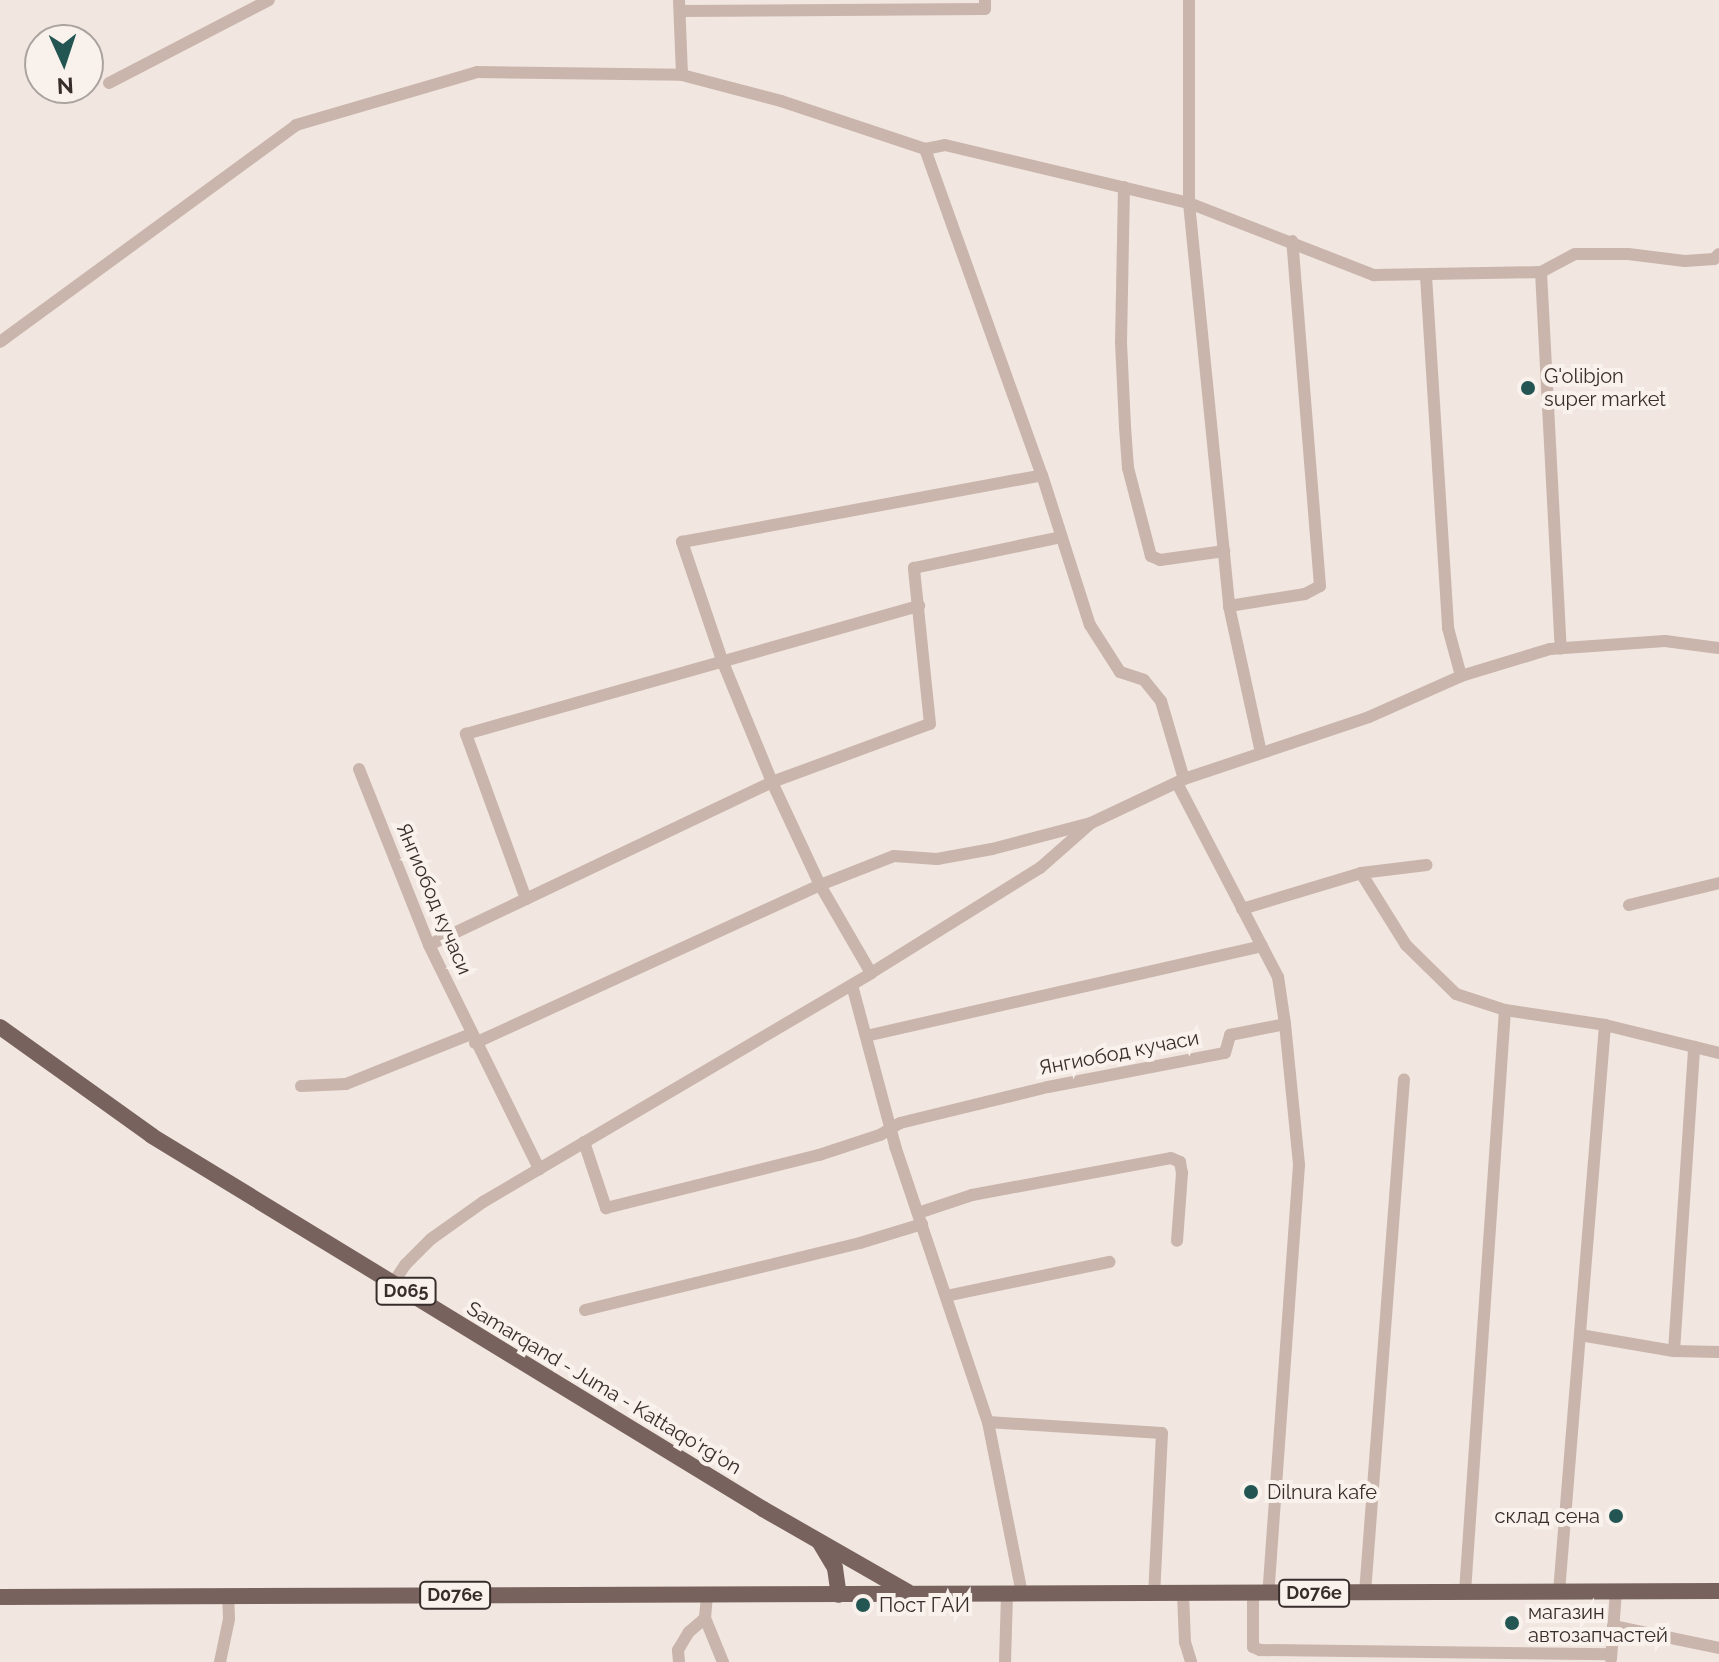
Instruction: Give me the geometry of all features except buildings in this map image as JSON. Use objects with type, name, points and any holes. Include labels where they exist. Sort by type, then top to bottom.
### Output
[{"type":"main road","name":"Samarqand - Juma - Kattaqo‘rg‘on","points":[[0,1027],[152,1136],[819,1542],[910,1592]]},
{"type":"main road","name":"D065","points":[[819,1542],[831,1561],[839,1595]]},
{"type":"main road","points":[[811,1595],[827,1577],[831,1561]]},
{"type":"main road","name":"D076e","points":[[0,1597],[1719,1591]]},
{"type":"street","points":[[109,83],[269,0]]},
{"type":"street","points":[[682,75],[680,5],[985,9],[985,0]]},
{"type":"street","points":[[1189,0],[1189,203],[1229,606],[1261,753]]},
{"type":"street","points":[[0,342],[296,125],[477,72],[682,75],[781,101],[925,149],[945,145],[1189,203],[1374,275],[1541,272],[1575,254],[1628,254],[1685,261],[1714,259],[1719,254]]},
{"type":"street","points":[[925,149],[1042,475],[1090,625],[1120,672],[1144,680],[1161,701],[1180,781],[1278,977],[1299,1165],[1261,1593],[1253,1647],[1260,1650],[1611,1658],[1616,1591]]},
{"type":"street","points":[[1124,187],[1121,342],[1126,441],[1128,468],[1151,556],[1160,560],[1224,551]]},
{"type":"street","points":[[1229,606],[1305,594],[1320,586],[1292,241]]},
{"type":"street","points":[[1541,272],[1561,648]]},
{"type":"street","points":[[1426,276],[1448,628],[1461,676]]},
{"type":"street","points":[[871,973],[820,885],[772,782],[722,660],[682,542],[1042,475]]},
{"type":"street","points":[[429,945],[772,782],[930,724],[914,568],[1061,537]]},
{"type":"street","points":[[526,899],[466,734],[919,606]]},
{"type":"street","points":[[301,1086],[346,1084],[473,1038],[820,885],[894,856],[937,859],[992,849],[1091,823],[1180,781],[1369,717],[1461,676],[1561,648],[1665,641],[1719,648]]},
{"type":"street","name":"Янгиобод кучаси","points":[[359,769],[429,945],[539,1169]]},
{"type":"street","points":[[393,1283],[431,1239],[539,1169],[852,985],[1040,868],[1091,823]]},
{"type":"street","points":[[1242,909],[1361,873],[1427,865]]},
{"type":"street","points":[[1361,873],[1406,945],[1456,994],[1505,1010],[1605,1025],[1719,1053]]},
{"type":"street","points":[[1629,905],[1719,883]]},
{"type":"street","points":[[866,1036],[1262,946]]},
{"type":"street","points":[[852,985],[890,1129],[988,1422],[1014,1594],[1005,1662]]},
{"type":"street","points":[[1465,1592],[1505,1010]]},
{"type":"street","name":"Янгиобод кучаси","points":[[584,1142],[606,1208],[819,1155],[900,1123],[1048,1087],[1225,1053],[1230,1035],[1285,1024]]},
{"type":"street","points":[[1559,1592],[1605,1025]]},
{"type":"street","points":[[1674,1351],[1694,1047]]},
{"type":"street","points":[[1365,1593],[1404,1079]]},
{"type":"street","points":[[585,1310],[860,1243],[972,1195],[1171,1158],[1180,1162],[1182,1173],[1177,1241]]},
{"type":"street","points":[[946,1296],[1109,1262]]},
{"type":"street","points":[[1580,1335],[1674,1351],[1719,1352]]},
{"type":"street","points":[[988,1422],[1162,1433],[1154,1594]]},
{"type":"street","points":[[1183,1593],[1185,1642],[1191,1662]]},
{"type":"street","points":[[220,1662],[229,1619],[228,1595]]},
{"type":"street","points":[[707,1595],[705,1618],[723,1662]]},
{"type":"street","points":[[679,1662],[678,1650],[689,1632],[705,1618]]},
{"type":"street","points":[[1613,1626],[1719,1648]]},
{"type":"place","name":"G'olibjon super market","points":[[1528,388]]},
{"type":"place","name":"Dilnura kafe","points":[[1251,1492]]},
{"type":"place","name":"склад сена","points":[[1616,1516]]},
{"type":"place","name":"Пост ГАИ","points":[[863,1605]]},
{"type":"place","name":"магазин автозапчастей","points":[[1512,1623]]}]
